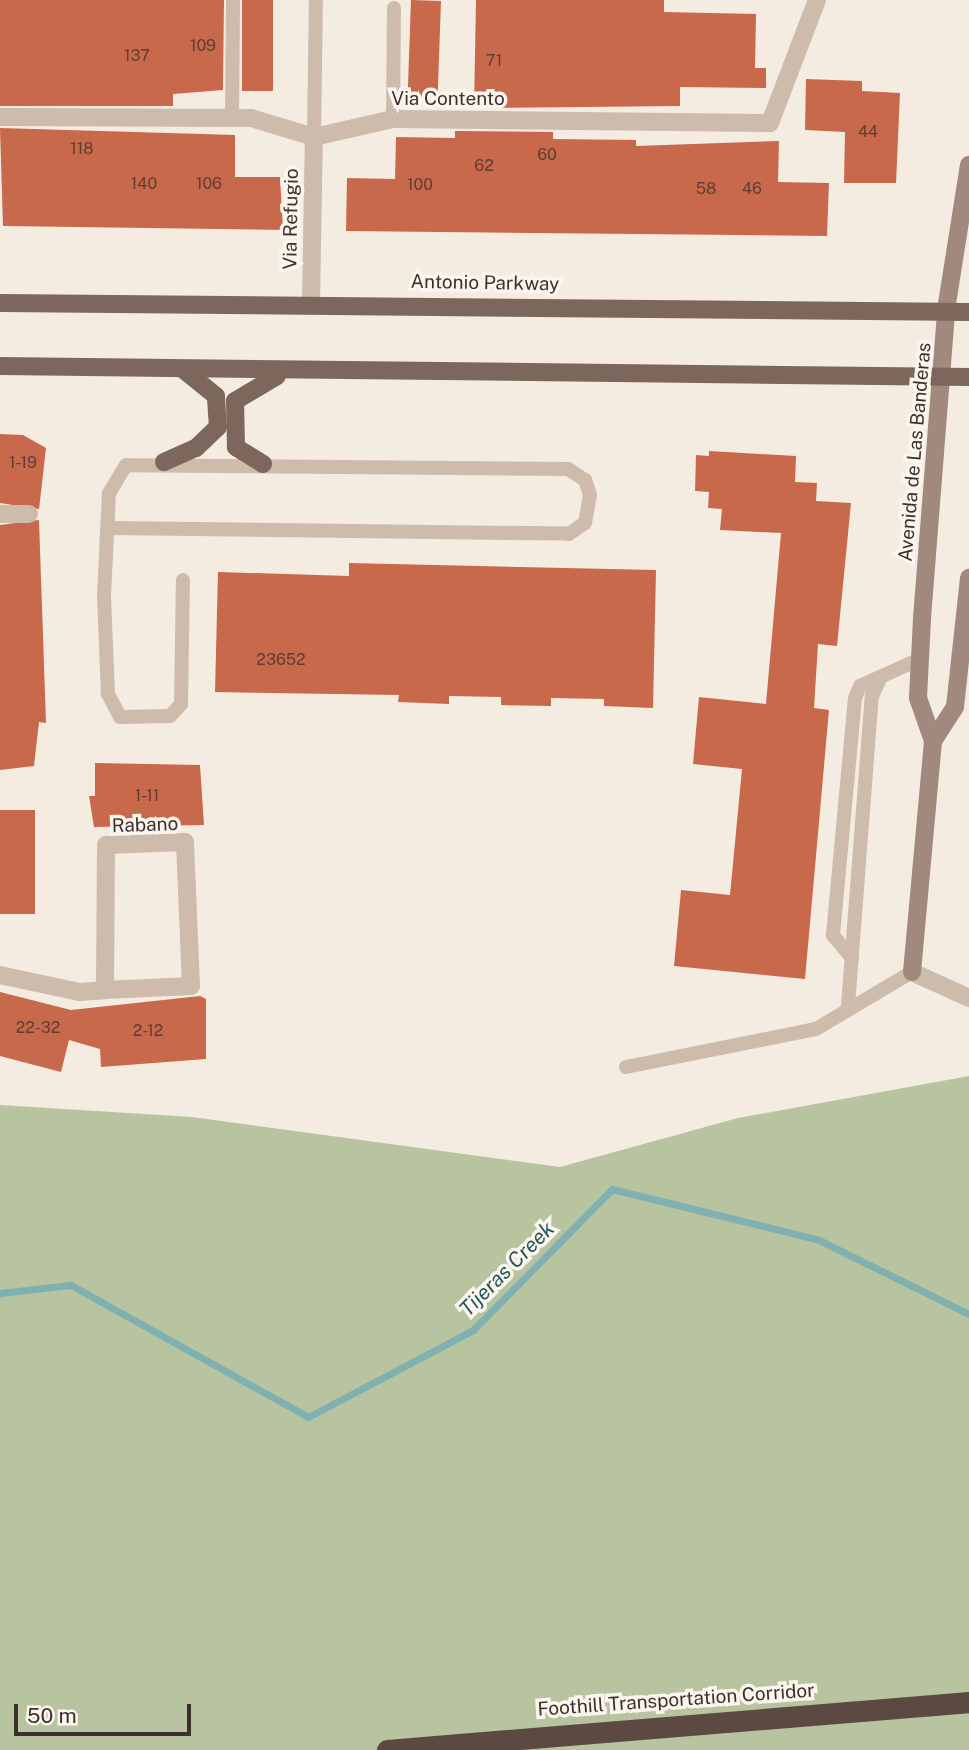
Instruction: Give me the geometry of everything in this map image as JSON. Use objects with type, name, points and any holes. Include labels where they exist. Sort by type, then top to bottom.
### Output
[{"type":"highway","name":"Foothill Transportation Corridor","points":[[387,1750],[969,1702]]},
{"type":"main road","name":"Antonio Parkway","points":[[0,303],[311,302],[969,312]]},
{"type":"main road","points":[[0,366],[291,372],[969,377]]},
{"type":"main road","points":[[164,462],[196,449],[218,427],[216,396],[184,370]]},
{"type":"main road","points":[[263,464],[236,447],[235,401],[261,381],[291,372]]},
{"type":"street","name":"Via Contento","points":[[0,117],[232,118],[314,137],[393,119],[770,123],[817,0]]},
{"type":"street","name":"Via Refugio","points":[[311,302],[314,137]]},
{"type":"street","name":"Avenida de Las Banderas","points":[[912,971],[933,741],[918,698],[920,659],[946,310],[969,166]]},
{"type":"street","points":[[0,514],[29,514]]},
{"type":"street","name":"Avenida de Las Banderas","points":[[933,741],[956,707],[969,578]]},
{"type":"street","name":"Rabano","points":[[0,975],[79,992],[191,986],[186,842],[106,845],[105,990]]},
{"type":"street","points":[[912,971],[969,998]]},
{"type":"lane","points":[[314,137],[316,0]]},
{"type":"lane","points":[[232,118],[233,2]]},
{"type":"lane","points":[[393,119],[394,8]]},
{"type":"lane","points":[[109,528],[569,534],[579,531],[589,509],[585,480],[568,469],[164,462],[125,465],[109,493],[108,694],[120,717],[170,716],[181,704],[183,580]]},
{"type":"lane","points":[[848,1004],[852,957],[833,935],[855,698],[860,686],[920,659]]},
{"type":"lane","points":[[626,1067],[816,1029],[848,1004],[912,971]]},
{"type":"green space","points":[[969,1076],[969,1750],[0,1750],[0,1105],[192,1117],[560,1167],[738,1118]]},
{"type":"building","points":[[0,0],[224,0],[223,90],[173,94],[173,106],[0,106]]},
{"type":"building","points":[[242,0],[273,0],[273,91],[242,91]]},
{"type":"building","points":[[411,0],[441,1],[438,97],[408,96]]},
{"type":"building","points":[[476,0],[664,0],[664,12],[756,14],[755,68],[766,68],[766,88],[680,87],[680,106],[474,108]]},
{"type":"building","points":[[806,79],[862,81],[862,91],[900,93],[896,183],[844,183],[845,132],[805,130]]},
{"type":"building","points":[[0,128],[235,135],[235,177],[280,177],[283,230],[3,226]]},
{"type":"building","points":[[455,131],[553,132],[553,139],[636,140],[636,146],[779,141],[778,182],[829,183],[827,236],[346,231],[347,178],[395,179],[396,137],[455,138]]},
{"type":"building","points":[[0,434],[23,435],[46,448],[39,509],[0,503]]},
{"type":"building","points":[[709,451],[796,456],[795,482],[817,483],[816,501],[851,503],[837,646],[818,644],[814,708],[829,710],[805,979],[674,966],[681,890],[730,895],[742,769],[693,764],[699,697],[766,704],[781,533],[720,530],[722,509],[708,508],[709,492],[695,491],[696,455],[709,456]]},
{"type":"building","points":[[39,520],[46,723],[39,722],[34,766],[0,770],[0,525]]},
{"type":"building","points":[[349,563],[656,570],[653,708],[604,706],[604,699],[551,698],[551,706],[501,705],[501,697],[449,696],[449,704],[398,702],[399,695],[215,692],[218,572],[349,576]]},
{"type":"building","points":[[95,763],[200,765],[204,825],[94,827],[89,796],[95,796]]},
{"type":"building","points":[[0,810],[35,810],[35,914],[0,914]]},
{"type":"building","points":[[0,992],[71,1010],[200,996],[206,999],[206,1059],[101,1067],[100,1049],[69,1040],[61,1072],[0,1056]]},
{"type":"waterway","name":"Tijeras Creek","points":[[0,1293],[71,1285],[308,1417],[473,1330],[612,1189],[819,1240],[969,1314]]}]
